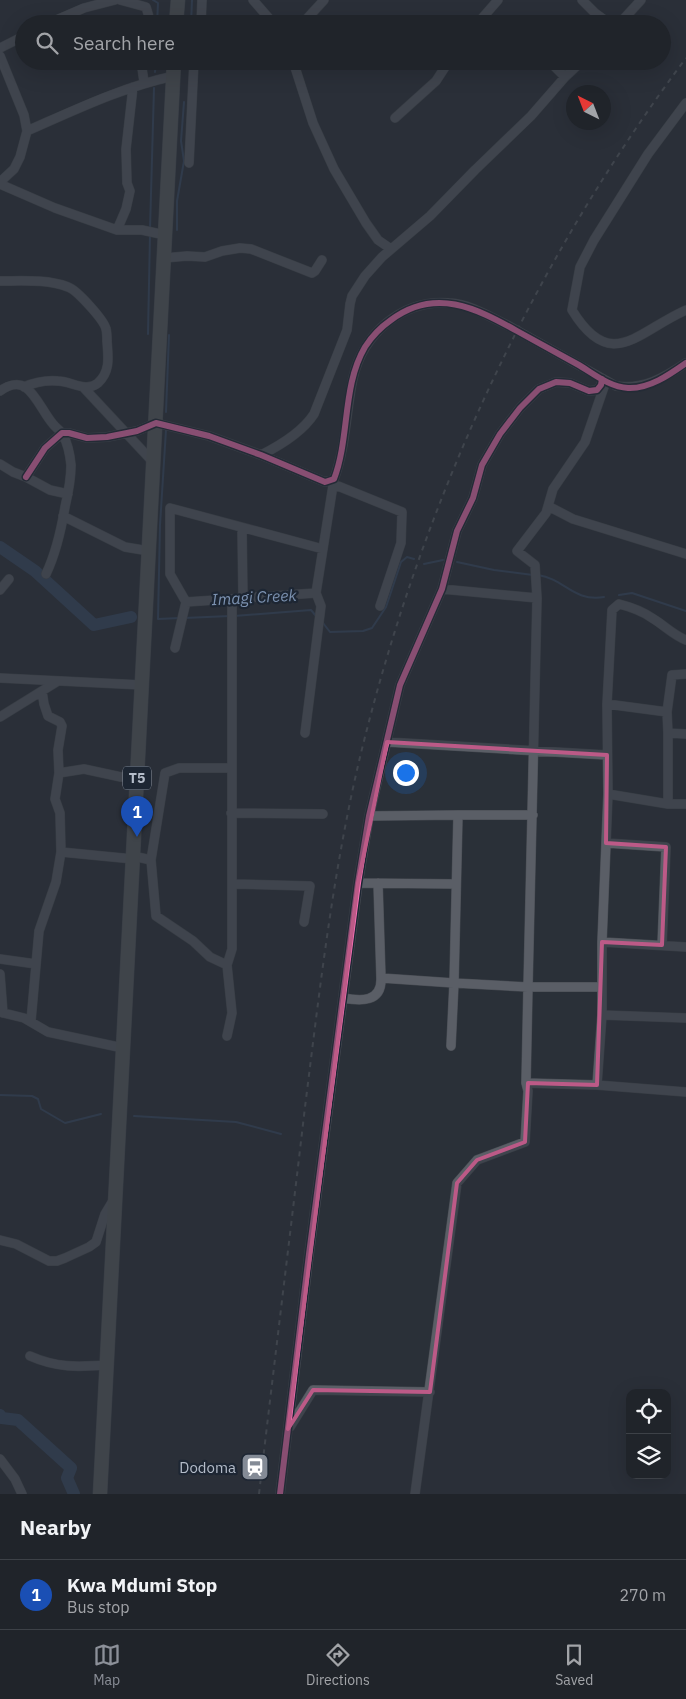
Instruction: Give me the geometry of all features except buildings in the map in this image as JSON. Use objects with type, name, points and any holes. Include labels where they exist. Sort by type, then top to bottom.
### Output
[{"type":"highway","points":[[177,15],[178,0]]},
{"type":"highway","name":"T5","points":[[100,1494],[174,70]]},
{"type":"street","points":[[68,15],[84,8],[115,0]]},
{"type":"street","points":[[120,0],[146,7],[148,15]]},
{"type":"street","points":[[201,15],[202,0]]},
{"type":"street","points":[[253,0],[266,15]]},
{"type":"street","points":[[310,15],[324,0]]},
{"type":"street","points":[[485,15],[498,0]]},
{"type":"street","points":[[582,0],[597,15]]},
{"type":"street","points":[[627,15],[641,0]]},
{"type":"street","points":[[0,48],[15,40]]},
{"type":"street","points":[[0,56],[24,115],[27,131],[20,158],[14,169],[0,183],[55,208],[117,230],[142,230],[165,235]]},
{"type":"street","points":[[142,70],[144,82]]},
{"type":"street","points":[[189,163],[194,70]]},
{"type":"street","points":[[296,70],[313,123],[334,169],[378,240],[391,249]]},
{"type":"street","points":[[395,118],[436,81],[443,70]]},
{"type":"street","points":[[558,70],[565,77]]},
{"type":"street","points":[[261,455],[280,445],[312,417],[347,330],[352,296],[365,276],[391,249],[404,240],[430,216],[474,170],[531,116],[572,70]]},
{"type":"street","points":[[27,131],[78,108],[144,82],[174,76]]},
{"type":"street","points":[[117,230],[130,192],[127,183],[126,156],[133,87]]},
{"type":"street","points":[[686,104],[648,154],[594,240],[580,267],[572,310],[582,325],[597,339],[606,343],[621,343],[640,337],[686,310]]},
{"type":"street","points":[[164,258],[205,257],[226,250],[246,248],[270,255],[312,273],[322,260]]},
{"type":"street","points":[[0,280],[42,282],[70,288],[77,293],[103,322],[106,329],[108,366],[97,383],[92,387],[84,388]]},
{"type":"street","points":[[304,733],[322,606],[316,592],[333,481],[339,464],[353,378],[358,360],[370,340],[386,324],[397,315],[424,305],[450,303],[474,309],[525,335],[604,380],[616,386],[630,388],[665,378],[686,363]]},
{"type":"street","points":[[415,1494],[430,1392],[451,1221],[458,1182],[477,1160],[525,1142],[528,1091],[526,1083],[537,598],[535,566],[517,551],[546,513],[553,489],[584,442],[604,380]]},
{"type":"street","points":[[280,1494],[309,1254],[358,883],[369,816],[400,685],[442,589],[457,531],[473,498],[482,465],[500,434],[520,408],[539,389],[556,382],[570,383],[590,391],[598,390],[604,380]]},
{"type":"street","points":[[24,387],[34,382],[60,381],[84,388],[154,463]]},
{"type":"street","points":[[0,392],[10,386],[19,385],[30,392],[54,426],[62,433],[69,451],[71,466],[68,494],[54,558],[46,574]]},
{"type":"street","points":[[26,476],[45,448],[62,433],[96,438],[138,431],[156,423],[209,436],[326,482],[333,481],[402,512],[401,543],[380,606]]},
{"type":"street","points":[[0,464],[50,490],[68,494]]},
{"type":"street","points":[[548,506],[573,519],[686,554]]},
{"type":"street","points":[[175,648],[186,602],[170,574],[170,508],[323,549]]},
{"type":"street","points":[[63,516],[125,547],[149,551]]},
{"type":"street","points":[[242,528],[244,598]]},
{"type":"street","points":[[0,590],[9,579]]},
{"type":"street","points":[[442,589],[537,598]]},
{"type":"street","points":[[186,602],[316,592]]},
{"type":"street","points":[[228,1036],[232,1013],[227,965],[232,949],[232,599]]},
{"type":"street","points":[[598,1085],[602,1015],[602,942],[608,794],[607,704],[612,610],[619,604],[636,609],[686,640]]},
{"type":"street","points":[[668,804],[667,712],[672,675],[686,674]]},
{"type":"street","points":[[0,678],[142,684]]},
{"type":"street","points":[[0,717],[58,681]]},
{"type":"street","points":[[31,1021],[38,931],[56,882],[61,852],[60,813],[56,799],[59,773],[58,750],[62,726],[60,722],[48,716],[42,691]]},
{"type":"street","points":[[607,704],[667,712]]},
{"type":"street","points":[[668,733],[686,734]]},
{"type":"street","points":[[387,742],[608,755]]},
{"type":"street","points":[[227,965],[210,957],[193,940],[156,916],[151,860],[165,773],[179,768],[231,768]]},
{"type":"street","points":[[59,773],[84,769],[121,777],[137,776]]},
{"type":"street","points":[[608,794],[668,804],[686,804]]},
{"type":"street","points":[[231,813],[324,814]]},
{"type":"street","points":[[451,1046],[458,814]]},
{"type":"street","points":[[369,816],[533,815]]},
{"type":"street","points":[[606,843],[666,847],[662,945]]},
{"type":"street","points":[[61,852],[151,860]]},
{"type":"street","points":[[358,883],[456,884]]},
{"type":"street","points":[[343,998],[360,1001],[373,997],[379,990],[381,978],[378,883]]},
{"type":"street","points":[[232,884],[310,886],[304,922]]},
{"type":"street","points":[[602,942],[686,947]]},
{"type":"street","points":[[0,959],[36,964]]},
{"type":"street","points":[[0,974],[2,1012],[14,1014],[31,1021],[48,1032],[123,1048]]},
{"type":"street","points":[[381,978],[528,987],[602,987]]},
{"type":"street","points":[[602,1015],[686,1018]]},
{"type":"street","points":[[526,1083],[598,1085],[686,1092]]},
{"type":"street","points":[[0,1240],[16,1244],[49,1260],[57,1261],[75,1255],[96,1242],[105,1214],[116,1196]]},
{"type":"street","points":[[30,1356],[55,1365],[73,1367],[107,1365]]},
{"type":"street","points":[[288,1429],[313,1390],[430,1392]]},
{"type":"street","points":[[0,1459],[15,1479],[22,1494]]},
{"type":"highlighted area","points":[[387,742],[607,755],[606,843],[666,847],[662,945],[602,942],[597,1085],[528,1083],[525,1142],[477,1160],[457,1183],[430,1392],[313,1390],[288,1429],[358,883]]},
{"type":"waterway","points":[[153,0],[158,3],[157,15]]},
{"type":"waterway","points":[[191,15],[192,0]]},
{"type":"waterway","points":[[150,229],[154,88]]},
{"type":"waterway","points":[[177,230],[177,201],[184,161],[181,141],[184,102]]},
{"type":"waterway","points":[[148,334],[150,234]]},
{"type":"waterway","points":[[166,412],[169,335]]},
{"type":"waterway","points":[[166,430],[160,525],[158,619],[180,618]]},
{"type":"waterway","name":"Imagi Creek","points":[[0,547],[35,571],[94,625],[131,617]]},
{"type":"waterway","name":"Imagi Creek","points":[[323,623],[330,632],[363,631],[372,628],[386,607],[401,562],[407,557],[414,559]]},
{"type":"waterway","name":"Imagi Creek","points":[[424,564],[443,560]]},
{"type":"waterway","name":"Imagi Creek","points":[[457,562],[494,570],[533,575]]},
{"type":"waterway","name":"Imagi Creek","points":[[538,575],[547,577],[584,596],[593,598],[604,597]]},
{"type":"waterway","name":"Imagi Creek","points":[[619,595],[632,593],[686,611]]},
{"type":"waterway","name":"Imagi Creek","points":[[234,616],[311,610],[316,616]]},
{"type":"waterway","name":"Imagi Creek","points":[[184,618],[230,616]]},
{"type":"waterway","points":[[0,1095],[32,1096],[38,1099],[41,1109],[65,1123],[101,1114]]},
{"type":"waterway","points":[[134,1116],[236,1122],[281,1134]]},
{"type":"waterway","points":[[0,1415],[2,1418],[18,1420],[71,1468],[67,1478],[74,1494]]},
{"type":"railway","points":[[259,1494],[328,929],[351,797],[386,660],[416,568],[450,478],[489,389],[532,303],[579,218],[630,137],[686,58]]},
{"type":"cycle path","points":[[26,477],[45,448],[62,433],[87,438],[107,437],[137,431],[156,423],[209,436],[261,455],[325,482],[334,479],[339,463],[349,395],[358,362],[365,347],[377,332],[391,320],[407,310],[423,305],[455,304],[486,315],[601,379],[621,387],[636,388],[651,384],[686,363]]},
{"type":"cycle path","points":[[280,1494],[309,1254],[358,883],[369,816],[400,685],[442,589],[457,531],[473,498],[482,465],[500,434],[520,408],[539,389],[556,382],[570,383],[589,391],[597,390],[601,385],[602,379]]},
{"type":"place","name":"Kwa Mdumi Stop","points":[[137,837]]},
{"type":"place","name":"Dodoma","points":[[255,1467]]}]
